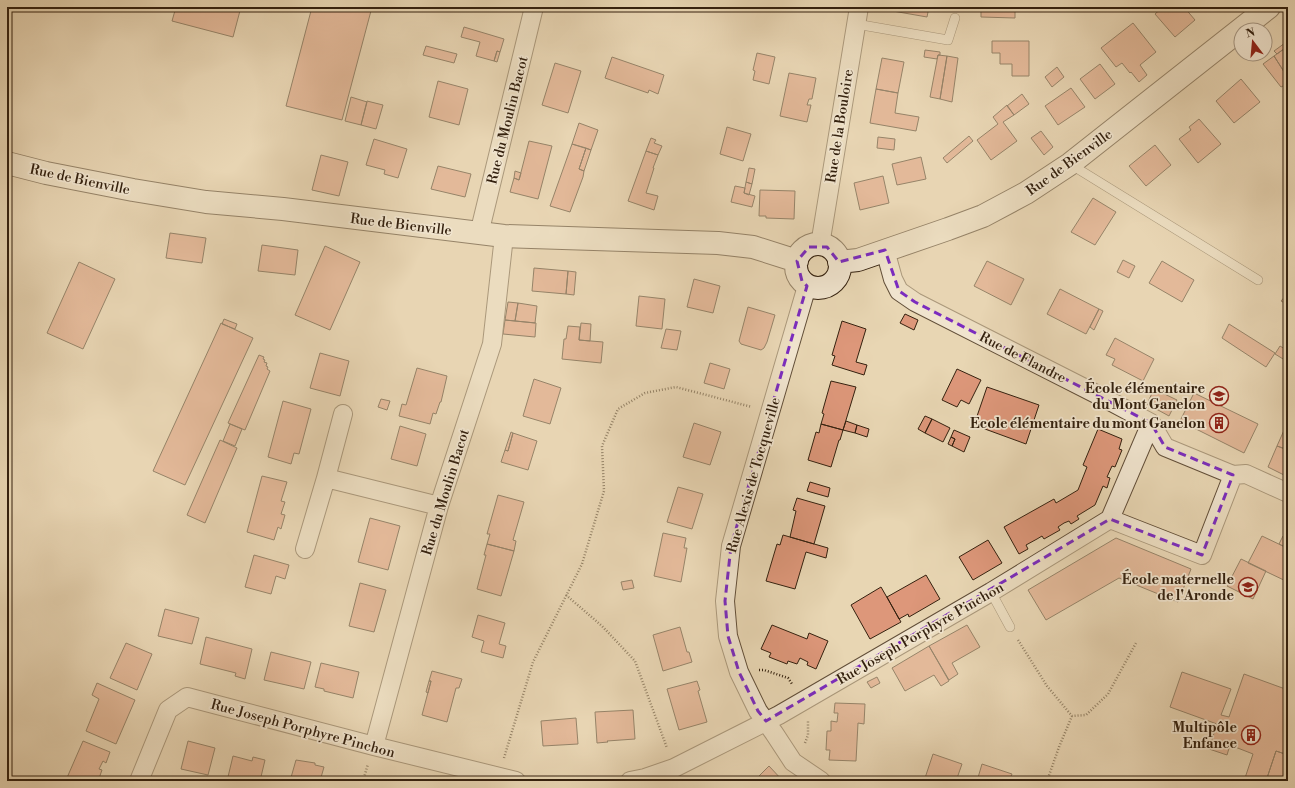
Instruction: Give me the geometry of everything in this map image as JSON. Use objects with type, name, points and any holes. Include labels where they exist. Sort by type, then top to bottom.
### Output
[{"type":"street","name":"Rue du Moulin Bacot","points":[[479,234],[534,7]]},
{"type":"street","name":"Rue de Bienville","points":[[839,262],[858,260],[983,216],[1026,193],[1070,164],[1269,7]]},
{"type":"street","name":"Rue de la Bouloire","points":[[820,245],[857,16]]},
{"type":"street","name":"Rue de Bienville","points":[[7,163],[46,173],[125,189],[206,202],[283,209],[479,234],[718,243],[753,247],[797,260]]},
{"type":"street","name":"Rue du Moulin Bacot","points":[[374,746],[439,506],[492,344],[504,236]]},
{"type":"street","points":[[814,245],[820,245],[833,250],[837,256],[840,269],[838,276],[834,282],[828,286],[821,288],[807,286],[798,275],[796,268],[797,260],[803,250],[814,245]]},
{"type":"street","name":"Rue de Flandre","points":[[885,250],[893,279],[899,291],[915,302],[1151,423]]},
{"type":"street","name":"Rue Alexis de Tocqueville","points":[[807,286],[731,546],[725,601],[728,636],[739,672],[758,711],[793,762],[821,781]]},
{"type":"street","points":[[305,549],[343,414]]},
{"type":"street","points":[[1151,423],[1110,519],[1202,555],[1239,474]]},
{"type":"street","points":[[1151,423],[1165,447],[1288,492]]},
{"type":"street","points":[[326,478],[439,506]]},
{"type":"street","name":"Rue Joseph Porphyre Pinchon","points":[[630,781],[645,778],[674,768],[766,721],[991,592],[1110,519]]},
{"type":"street","name":"Rue Joseph Porphyre Pinchon","points":[[139,781],[168,710],[187,697],[374,746],[516,781]]},
{"type":"lane","points":[[857,16],[948,40],[955,18]]},
{"type":"lane","points":[[1070,164],[1258,280]]},
{"type":"lane","points":[[991,592],[1010,627]]},
{"type":"path","points":[[498,777],[533,662],[582,564],[604,491],[602,446],[618,410],[645,392],[676,387],[770,412]]},
{"type":"path","points":[[566,595],[602,626],[635,661],[674,768]]},
{"type":"path","points":[[1010,627],[1047,686],[1072,716]]},
{"type":"path","points":[[1072,716],[1086,715],[1108,694],[1136,643]]},
{"type":"path","points":[[1047,781],[1072,716]]},
{"type":"highlighted area","points":[[809,247],[827,247],[839,262],[885,250],[899,291],[915,302],[1151,423],[1165,447],[1233,475],[1202,555],[1110,519],[766,721],[758,711],[739,672],[728,636],[725,601],[731,546],[807,286],[802,281],[797,261]]},
{"type":"building","points":[[176,7],[241,7],[233,37],[172,21]]},
{"type":"building","points":[[312,7],[372,7],[342,120],[286,106]]},
{"type":"building","points":[[887,7],[929,7],[927,17],[887,10]]},
{"type":"building","points":[[981,7],[1015,7],[1015,18],[981,17]]},
{"type":"building","points":[[1163,7],[1184,7],[1195,20],[1175,37],[1155,14]]},
{"type":"building","points":[[1133,23],[1156,52],[1140,65],[1147,75],[1139,82],[1122,63],[1116,67],[1101,48]]},
{"type":"building","points":[[464,27],[504,39],[500,52],[497,51],[494,61],[476,56],[480,42],[461,37]]},
{"type":"building","points":[[992,41],[1029,41],[1029,76],[1012,76],[1012,64],[1000,64],[1000,53],[992,53]]},
{"type":"building","points":[[1285,43],[1288,46],[1277,54],[1274,51]]},
{"type":"building","points":[[426,46],[457,54],[454,63],[423,55]]},
{"type":"building","points":[[1288,46],[1288,78],[1274,56]]},
{"type":"building","points":[[925,50],[940,52],[940,55],[938,55],[937,59],[924,57]]},
{"type":"building","points":[[497,51],[500,52],[497,62],[494,61]]},
{"type":"building","points":[[757,53],[775,57],[769,84],[753,80],[755,71],[753,70]]},
{"type":"building","points":[[938,55],[947,56],[940,99],[930,97]]},
{"type":"building","points":[[947,56],[958,58],[952,102],[940,99]]},
{"type":"building","points":[[1274,56],[1288,78],[1288,91],[1283,86],[1281,87],[1263,64],[1266,62],[1273,62]]},
{"type":"building","points":[[612,57],[664,75],[658,94],[649,90],[648,93],[605,78]]},
{"type":"building","points":[[882,58],[904,62],[898,93],[876,89]]},
{"type":"building","points":[[555,63],[581,71],[568,113],[542,105]]},
{"type":"building","points":[[1100,64],[1115,84],[1095,99],[1080,79]]},
{"type":"building","points":[[1057,67],[1064,77],[1052,87],[1045,77]]},
{"type":"building","points":[[789,73],[816,78],[812,99],[809,99],[807,105],[811,105],[807,122],[780,116]]},
{"type":"building","points":[[1241,79],[1260,102],[1234,123],[1216,101]]},
{"type":"building","points":[[438,81],[468,89],[459,125],[429,117]]},
{"type":"building","points":[[1071,88],[1085,107],[1058,125],[1045,106]]},
{"type":"building","points":[[876,89],[898,93],[895,113],[919,117],[916,131],[870,123]]},
{"type":"building","points":[[1022,94],[1029,104],[1014,115],[1007,106]]},
{"type":"building","points":[[351,97],[367,102],[361,125],[345,121]]},
{"type":"building","points":[[367,101],[383,105],[376,129],[361,125]]},
{"type":"building","points":[[1007,105],[1014,115],[1003,122],[1017,141],[991,160],[977,140],[998,124],[993,117]]},
{"type":"building","points":[[1199,119],[1221,144],[1198,163],[1179,139],[1191,130],[1189,127]]},
{"type":"building","points":[[579,123],[598,130],[591,150],[572,144]]},
{"type":"building","points":[[727,127],[751,134],[743,161],[720,154]]},
{"type":"building","points":[[1041,131],[1053,147],[1044,155],[1031,138]]},
{"type":"building","points":[[969,136],[973,141],[947,163],[943,158]]},
{"type":"building","points":[[878,137],[895,139],[894,150],[877,148]]},
{"type":"building","points":[[651,138],[656,140],[654,143],[662,146],[658,155],[646,151]]},
{"type":"building","points":[[374,139],[407,149],[398,178],[384,174],[385,170],[366,165]]},
{"type":"building","points":[[529,141],[552,146],[538,199],[510,192],[514,178],[519,180]]},
{"type":"building","points":[[572,144],[586,148],[579,169],[584,171],[583,177],[570,212],[550,206]]},
{"type":"building","points":[[1155,145],[1171,165],[1146,186],[1129,166]]},
{"type":"building","points":[[586,148],[591,150],[584,171],[579,169]]},
{"type":"building","points":[[646,151],[658,155],[646,193],[658,196],[654,210],[628,201]]},
{"type":"building","points":[[321,155],[348,162],[339,196],[312,190]]},
{"type":"building","points":[[921,157],[926,179],[897,185],[892,164]]},
{"type":"building","points":[[438,166],[471,174],[465,197],[431,189]]},
{"type":"building","points":[[749,168],[755,169],[752,184],[746,182]]},
{"type":"building","points":[[515,171],[521,173],[519,180],[514,178]]},
{"type":"building","points":[[883,176],[889,203],[860,210],[854,183]]},
{"type":"building","points":[[746,182],[752,184],[749,195],[744,193]]},
{"type":"building","points":[[735,186],[745,188],[744,193],[755,196],[752,207],[731,202]]},
{"type":"building","points":[[760,190],[795,191],[794,219],[766,218],[766,216],[759,216]]},
{"type":"building","points":[[1093,198],[1116,212],[1095,245],[1071,232]]},
{"type":"building","points":[[170,233],[206,238],[202,263],[166,258]]},
{"type":"building","points":[[262,245],[298,250],[295,275],[258,271]]},
{"type":"building","points":[[325,246],[360,262],[330,330],[295,315]]},
{"type":"building","points":[[1123,260],[1135,266],[1129,278],[1117,272]]},
{"type":"building","points":[[987,261],[1024,279],[1011,305],[974,286]]},
{"type":"building","points":[[1162,261],[1194,280],[1182,302],[1149,283]]},
{"type":"building","points":[[79,262],[115,279],[83,349],[47,333]]},
{"type":"building","points":[[534,268],[568,271],[566,294],[532,291]]},
{"type":"building","points":[[568,271],[576,272],[574,295],[566,294]]},
{"type":"building","points":[[694,279],[720,286],[713,313],[687,307]]},
{"type":"building","points":[[1060,289],[1099,309],[1086,334],[1047,314]]},
{"type":"building","points":[[1288,293],[1288,305],[1281,301]]},
{"type":"building","points":[[639,296],[665,299],[662,329],[636,326]]},
{"type":"building","points":[[508,302],[518,303],[515,321],[505,320]]},
{"type":"building","points":[[518,303],[537,306],[535,323],[515,321]]},
{"type":"building","points":[[748,307],[775,315],[767,342],[761,350],[741,344],[739,341]]},
{"type":"building","points":[[1099,309],[1103,311],[1094,330],[1090,327]]},
{"type":"building","points":[[905,314],[918,320],[914,330],[900,323]]},
{"type":"building","points":[[224,319],[237,324],[235,329],[222,324]]},
{"type":"building","points":[[505,320],[536,323],[535,337],[503,334]]},
{"type":"building","points":[[842,321],[866,329],[856,362],[867,365],[864,375],[832,365],[835,356],[832,355]]},
{"type":"building","points":[[221,323],[253,338],[185,485],[153,471]]},
{"type":"building","points":[[581,323],[591,324],[590,341],[579,340]]},
{"type":"building","points":[[1229,324],[1275,353],[1266,367],[1222,338]]},
{"type":"building","points":[[568,326],[580,327],[579,340],[603,342],[601,363],[562,359],[564,339],[566,339]]},
{"type":"building","points":[[666,329],[681,331],[677,350],[661,348]]},
{"type":"building","points":[[1115,338],[1154,359],[1143,381],[1112,365],[1115,359],[1106,355]]},
{"type":"building","points":[[1280,346],[1288,351],[1288,362],[1275,354]]},
{"type":"building","points":[[320,353],[349,361],[340,396],[310,388]]},
{"type":"building","points":[[259,355],[264,357],[264,362],[267,363],[266,366],[268,367],[267,369],[270,371],[245,430],[228,423]]},
{"type":"building","points":[[710,363],[730,369],[724,389],[704,383]]},
{"type":"building","points":[[417,368],[447,376],[441,402],[436,414],[433,413],[430,424],[399,416],[402,404],[406,405]]},
{"type":"building","points":[[957,369],[981,380],[969,404],[961,400],[957,407],[942,400]]},
{"type":"building","points":[[534,379],[561,388],[550,424],[523,416]]},
{"type":"building","points":[[831,381],[856,387],[843,430],[821,424],[824,414],[822,413]]},
{"type":"building","points":[[987,387],[1039,405],[1026,444],[974,425]]},
{"type":"building","points":[[1154,389],[1177,400],[1169,416],[1147,404]]},
{"type":"building","name":"Ecole élémentaire du mont Ganelon","points":[[1194,393],[1258,424],[1244,453],[1180,421]]},
{"type":"building","points":[[381,399],[390,401],[387,410],[378,407]]},
{"type":"building","points":[[283,401],[311,409],[299,454],[294,453],[291,464],[268,457]]},
{"type":"building","points":[[925,416],[932,419],[925,433],[918,429]]},
{"type":"building","points":[[932,419],[950,428],[943,442],[925,433]]},
{"type":"building","points":[[846,421],[857,425],[855,433],[843,430]]},
{"type":"building","points":[[694,423],[721,432],[710,465],[683,457]]},
{"type":"building","points":[[230,424],[242,429],[235,446],[223,441]]},
{"type":"building","points":[[821,424],[843,430],[831,467],[808,460],[816,432],[819,433]]},
{"type":"building","points":[[857,425],[869,429],[867,437],[855,433]]},
{"type":"building","points":[[400,426],[426,434],[417,466],[391,459]]},
{"type":"building","points":[[1285,428],[1288,430],[1288,450],[1277,446]]},
{"type":"building","points":[[1098,429],[1122,439],[1119,449],[1122,450],[1115,467],[1112,466],[1107,477],[1110,478],[1107,488],[1103,486],[1095,505],[1077,516],[1079,519],[1071,524],[1069,521],[1064,523],[1058,527],[1060,530],[1044,539],[1042,536],[1026,545],[1028,549],[1019,554],[1004,527],[1054,499],[1056,503],[1078,490],[1087,467],[1083,465]]},
{"type":"building","points":[[954,430],[970,437],[964,452],[952,446],[955,439],[951,437]]},
{"type":"building","points":[[511,432],[513,433],[508,451],[505,450]]},
{"type":"building","points":[[513,433],[537,441],[528,470],[501,462],[505,450],[508,451]]},
{"type":"building","points":[[951,437],[955,439],[952,446],[948,444]]},
{"type":"building","points":[[220,440],[237,448],[205,523],[187,515]]},
{"type":"building","points":[[1277,446],[1288,450],[1288,477],[1268,467]]},
{"type":"building","points":[[262,476],[287,482],[281,501],[285,502],[281,514],[285,515],[281,529],[278,527],[274,540],[247,532]]},
{"type":"building","points":[[810,482],[830,488],[828,497],[807,491]]},
{"type":"building","points":[[678,487],[703,494],[692,529],[667,522]]},
{"type":"building","points":[[498,495],[524,502],[513,540],[516,541],[514,551],[487,544],[490,534],[487,534]]},
{"type":"building","points":[[797,498],[825,506],[814,544],[790,537],[796,511],[793,510]]},
{"type":"building","points":[[370,518],[400,526],[388,570],[358,562]]},
{"type":"building","points":[[663,533],[686,538],[684,548],[687,548],[681,582],[654,576]]},
{"type":"building","points":[[783,535],[828,548],[826,558],[806,552],[795,589],[766,581],[777,544],[780,545]]},
{"type":"building","points":[[1262,536],[1285,547],[1288,542],[1288,582],[1248,563]]},
{"type":"building","points":[[1283,536],[1288,539],[1285,547],[1279,544]]},
{"type":"building","points":[[1116,538],[1191,569],[1178,602],[1119,578],[1046,620],[1028,590]]},
{"type":"building","points":[[988,540],[1002,563],[973,580],[959,557]]},
{"type":"building","points":[[487,544],[514,551],[501,596],[477,589],[486,555],[484,555]]},
{"type":"building","points":[[254,555],[289,565],[285,579],[276,576],[271,594],[245,587]]},
{"type":"building","points":[[1241,559],[1266,571],[1253,599],[1227,586]]},
{"type":"building","points":[[926,575],[940,599],[909,617],[908,614],[899,619],[887,597]]},
{"type":"building","points":[[632,580],[634,588],[623,590],[621,582]]},
{"type":"building","points":[[360,583],[386,590],[374,632],[349,626]]},
{"type":"building","points":[[881,587],[901,622],[870,639],[851,605]]},
{"type":"building","points":[[165,609],[199,618],[192,644],[158,636]]},
{"type":"building","points":[[478,615],[505,623],[499,644],[506,646],[503,658],[481,652],[484,641],[472,637]]},
{"type":"building","points":[[772,625],[807,639],[809,633],[828,641],[816,669],[807,665],[808,662],[800,658],[797,664],[788,661],[787,664],[769,657],[771,653],[761,649]]},
{"type":"building","points":[[967,625],[980,647],[952,663],[958,674],[949,680],[929,646]]},
{"type":"building","points":[[680,627],[687,652],[689,652],[692,662],[663,671],[653,635]]},
{"type":"building","points":[[206,637],[252,649],[245,679],[235,676],[236,673],[200,664]]},
{"type":"building","points":[[126,643],[152,654],[137,690],[110,678]]},
{"type":"building","points":[[929,646],[949,681],[941,686],[934,675],[905,691],[892,668]]},
{"type":"building","points":[[271,652],[311,662],[304,689],[264,680]]},
{"type":"building","points":[[321,663],[359,672],[353,698],[324,691],[324,689],[315,687]]},
{"type":"building","points":[[432,671],[462,679],[459,688],[456,688],[447,722],[422,715],[431,681],[429,681]]},
{"type":"building","name":"Multipôle Enfance","points":[[1182,672],[1231,689],[1221,715],[1229,717],[1244,674],[1288,690],[1288,755],[1276,751],[1266,781],[1244,781],[1253,754],[1230,745],[1227,755],[1209,749],[1217,724],[1170,707]]},
{"type":"building","points":[[877,677],[880,683],[871,688],[867,682]]},
{"type":"building","points":[[429,681],[431,681],[428,693],[426,692]]},
{"type":"building","points":[[697,681],[700,690],[698,691],[707,722],[679,730],[667,689]]},
{"type":"building","points":[[97,683],[135,700],[116,744],[86,731],[99,699],[92,695]]},
{"type":"building","points":[[835,703],[865,704],[864,724],[858,723],[856,761],[829,760],[830,750],[826,750],[827,731],[831,731],[831,721],[837,722],[838,713],[834,713]]},
{"type":"building","points":[[633,710],[635,739],[597,743],[595,712]]},
{"type":"building","points":[[576,718],[578,744],[543,746],[541,721]]},
{"type":"building","points":[[83,741],[110,752],[106,763],[103,761],[99,769],[102,770],[98,781],[68,781],[66,780]]},
{"type":"building","points":[[188,741],[215,748],[208,775],[181,769]]},
{"type":"building","points":[[1276,751],[1288,755],[1288,781],[1266,781]]},
{"type":"building","points":[[933,754],[962,764],[956,781],[933,781],[925,778]]},
{"type":"building","points":[[233,756],[252,761],[253,757],[265,760],[260,781],[227,781]]},
{"type":"building","points":[[296,760],[315,763],[315,765],[324,767],[320,781],[290,781]]},
{"type":"building","points":[[982,764],[1012,774],[1009,781],[977,781]]},
{"type":"building","points":[[769,766],[783,781],[754,781]]},
{"type":"place","name":"École élémentaire du Mont Ganelon","points":[[1219,396]]},
{"type":"place","name":"Ecole élémentaire du mont Ganelon","points":[[1219,423]]},
{"type":"place","name":"École maternelle de l'Aronde","points":[[1248,587]]},
{"type":"place","name":"Multipôle Enfance","points":[[1251,735]]}]
